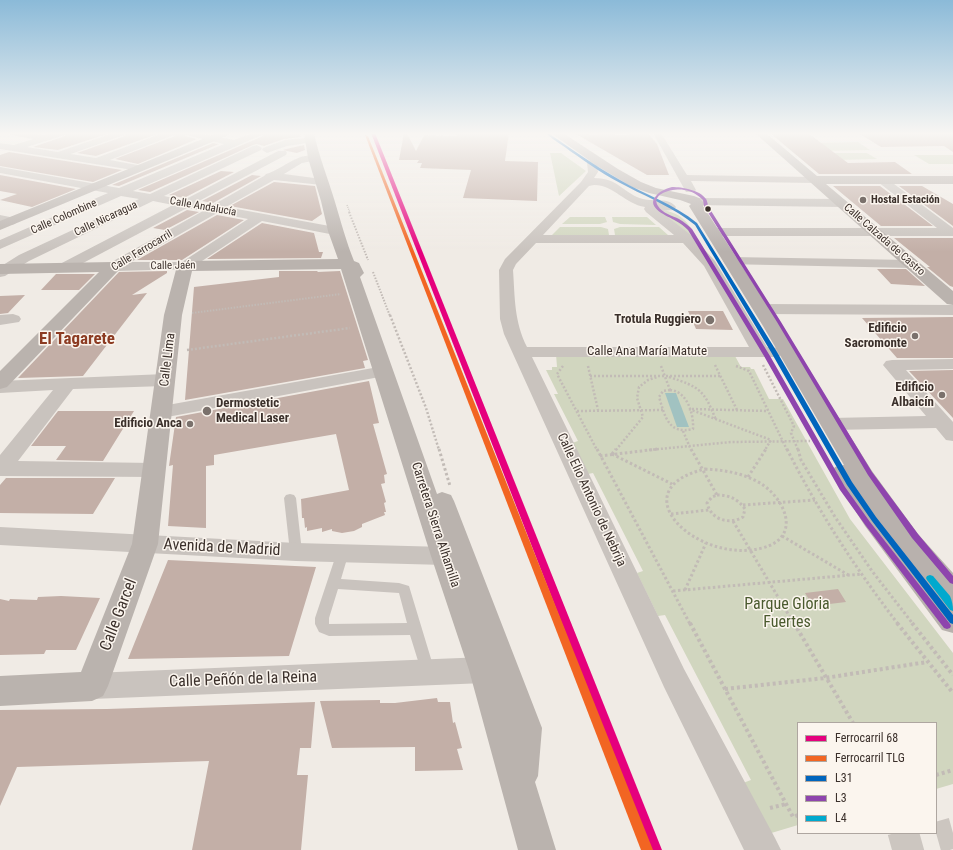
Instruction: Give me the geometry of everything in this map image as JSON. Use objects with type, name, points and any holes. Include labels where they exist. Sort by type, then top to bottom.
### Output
[{"type":"main road","points":[[4,222],[127,173]]},
{"type":"main road","name":"Carretera Sierra Alhamilla","points":[[320,173],[333,189],[337,217],[334,228]]},
{"type":"main road","name":"Carretera Sierra Alhamilla","points":[[328,173],[525,728],[519,787]]},
{"type":"main road","points":[[604,173],[617,183],[680,201],[690,218],[696,224],[766,356],[862,503],[919,579],[953,621]]},
{"type":"main road","points":[[617,173],[630,181],[680,201],[713,232],[880,502],[909,541],[953,593]]},
{"type":"main road","name":"Calle Calzada de Castro","points":[[806,173],[953,300]]},
{"type":"main road","points":[[814,180],[953,180]]},
{"type":"main road","name":"Carretera Sierra Alhamilla","points":[[333,189],[334,228],[485,670],[537,850]]},
{"type":"main road","name":"Carretera Sierra Alhamilla","points":[[347,264],[353,266],[362,288],[370,294]]},
{"type":"main road","name":"Calle Jaén","points":[[185,266],[347,264]]},
{"type":"main road","name":"Calle Jaén","points":[[1,266],[63,268],[113,267]]},
{"type":"main road","name":"Calle Lima","points":[[145,544],[173,315],[185,266]]},
{"type":"main road","name":"Calle Ferrocarril","points":[[0,383],[113,267]]},
{"type":"main road","name":"Calle Garcel","points":[[92,686],[145,544]]},
{"type":"main road","name":"Calle Peñón de la Reina","points":[[0,691],[92,686]]},
{"type":"street","name":"Calle Andalucía","points":[[4,173],[260,217],[334,228]]},
{"type":"street","name":"Calle Colombine","points":[[0,245],[162,173]]},
{"type":"street","name":"Calle Nicaragua","points":[[1,266],[24,258],[207,173]]},
{"type":"street","points":[[63,268],[243,173],[272,176],[333,189]]},
{"type":"street","name":"Calle Ferrocarril","points":[[113,267],[278,173]]},
{"type":"street","name":"Calle Elio Antonio de Nebrija","points":[[593,173],[585,184],[510,262],[506,270],[508,318],[512,334],[674,678],[763,850]]},
{"type":"street","points":[[680,201],[684,178],[681,173]]},
{"type":"street","points":[[684,178],[814,180]]},
{"type":"street","points":[[882,180],[951,232]]},
{"type":"street","points":[[585,184],[601,181],[617,183]]},
{"type":"street","points":[[766,356],[716,273],[687,239],[650,209],[680,201],[841,203]]},
{"type":"street","points":[[185,266],[260,217]]},
{"type":"street","points":[[60,219],[158,240]]},
{"type":"street","points":[[713,232],[951,232]]},
{"type":"street","points":[[532,239],[687,239]]},
{"type":"street","points":[[730,261],[911,264]]},
{"type":"street","name":"Calle Jaén","points":[[113,267],[185,266]]},
{"type":"street","points":[[761,309],[953,310]]},
{"type":"street","name":"Calle Ana María Matute","points":[[521,352],[766,356]]},
{"type":"street","points":[[949,429],[892,365],[953,364]]},
{"type":"street","points":[[162,412],[384,371]]},
{"type":"street","points":[[0,387],[165,380]]},
{"type":"street","points":[[0,469],[68,384]]},
{"type":"street","points":[[831,424],[949,429]]},
{"type":"street","points":[[0,469],[153,470]]},
{"type":"street","name":"Avenida de Madrid","points":[[0,536],[296,552],[343,552],[445,556]]},
{"type":"street","name":"Calle Peñón de la Reina","points":[[92,686],[485,670]]},
{"type":"lane","points":[[290,498],[296,552]]},
{"type":"lane","points":[[343,552],[322,618],[324,628],[329,630],[416,629]]},
{"type":"lane","points":[[333,584],[399,588],[404,590],[428,672]]},
{"type":"path","points":[[333,189],[370,263]]},
{"type":"path","points":[[372,270],[426,408],[451,487]]},
{"type":"path","points":[[173,315],[343,294]]},
{"type":"path","points":[[169,353],[354,327]]},
{"type":"path","points":[[766,356],[794,426],[791,433],[801,460],[842,527],[896,604],[953,675]]},
{"type":"path","points":[[587,361],[598,410]]},
{"type":"path","points":[[660,361],[670,390]]},
{"type":"path","points":[[712,361],[738,410]]},
{"type":"path","points":[[566,363],[559,369],[557,374],[793,817],[797,815]]},
{"type":"path","points":[[735,365],[749,371],[767,411],[815,500],[862,574],[927,662],[953,693]]},
{"type":"path","points":[[590,376],[721,376]]},
{"type":"path","points":[[612,454],[643,417],[637,398],[639,387],[648,380],[664,376],[687,382],[702,390],[706,394],[716,420]]},
{"type":"path","points":[[670,390],[678,392],[683,396],[689,409],[694,427],[691,430],[683,431],[675,429],[669,424],[659,395],[663,391],[670,390]]},
{"type":"path","points":[[689,409],[767,411]]},
{"type":"path","points":[[689,409],[771,440]]},
{"type":"path","points":[[576,411],[664,410]]},
{"type":"path","points":[[683,431],[689,446],[717,495]]},
{"type":"path","points":[[600,456],[689,446],[771,440],[810,441]]},
{"type":"path","points":[[748,477],[771,440]]},
{"type":"path","points":[[612,454],[672,484]]},
{"type":"path","points":[[702,470],[723,470],[748,477],[768,489],[780,502],[785,512],[787,521],[786,529],[782,536],[772,545],[750,551],[725,550],[706,544],[683,529],[671,514],[668,507],[667,498],[669,490],[672,484],[684,475],[702,470]]},
{"type":"path","points":[[717,495],[734,498],[743,505],[745,509],[743,517],[739,520],[732,521],[717,518],[709,510],[707,503],[712,497],[717,495]]},
{"type":"path","points":[[743,505],[815,500]]},
{"type":"path","points":[[671,514],[709,510]]},
{"type":"path","points":[[732,521],[852,722]]},
{"type":"path","points":[[782,536],[850,576]]},
{"type":"path","points":[[685,590],[706,544]]},
{"type":"path","points":[[672,591],[862,574]]},
{"type":"path","points":[[725,689],[825,678],[927,662]]},
{"type":"path","points":[[937,775],[953,770]]},
{"type":"path","points":[[770,808],[786,804]]},
{"type":"green space","points":[[554,173],[584,173],[559,196]]},
{"type":"green space","points":[[655,209],[672,212],[678,215],[687,223],[700,243],[696,243]]},
{"type":"green space","points":[[570,217],[605,217],[607,222],[600,224],[562,224]]},
{"type":"green space","points":[[612,217],[647,217],[656,225],[620,224],[613,222]]},
{"type":"green space","points":[[560,227],[601,227],[608,229],[609,235],[552,235]]},
{"type":"green space","points":[[620,227],[659,227],[668,235],[615,235],[614,229]]},
{"type":"green space","name":"Parque Gloria Fuertes","points":[[556,354],[582,357],[735,356],[741,367],[750,367],[751,369],[754,369],[769,399],[783,399],[850,519],[953,653],[953,784],[937,789],[937,722],[797,722],[797,825],[768,834],[743,783],[751,780],[665,615],[658,616],[637,573],[643,571],[593,473],[588,474],[572,443],[578,441],[554,394],[558,394],[546,370],[552,370],[552,367],[557,367]]},
{"type":"water","points":[[665,393],[676,393],[689,427],[677,427]]},
{"type":"building","points":[[39,173],[116,173],[93,182]]},
{"type":"building","points":[[142,173],[151,173],[119,186],[112,185]]},
{"type":"building","points":[[178,173],[192,173],[150,192],[138,190]]},
{"type":"building","points":[[217,173],[233,173],[184,198],[169,195]]},
{"type":"building","points":[[470,173],[538,173],[537,201],[463,198]]},
{"type":"building","points":[[643,173],[668,173],[669,175],[647,175]]},
{"type":"building","points":[[817,173],[910,173],[912,174],[819,174]]},
{"type":"building","points":[[0,175],[76,189],[32,207],[0,200],[17,194],[0,191]]},
{"type":"building","points":[[252,175],[261,176],[213,203],[202,201]]},
{"type":"building","points":[[274,182],[315,186],[322,214],[312,221],[230,206]]},
{"type":"building","points":[[833,186],[880,186],[933,226],[881,226]]},
{"type":"building","points":[[899,186],[922,186],[953,204],[953,226]]},
{"type":"building","points":[[187,210],[199,212],[165,230],[153,228]]},
{"type":"building","points":[[217,215],[244,220],[182,260],[137,260]]},
{"type":"building","points":[[262,223],[314,233],[319,252],[323,252],[321,258],[207,259]]},
{"type":"building","points":[[894,238],[953,238],[953,287],[927,267],[930,267]]},
{"type":"building","points":[[877,269],[906,269],[925,286],[891,284]]},
{"type":"building","points":[[167,271],[167,273],[132,295],[147,293],[83,376],[18,378],[119,272]]},
{"type":"building","points":[[279,271],[340,271],[368,360],[363,361],[365,368],[185,400],[194,287],[279,277]]},
{"type":"building","points":[[56,274],[95,274],[79,290],[41,290]]},
{"type":"building","points":[[25,295],[8,313],[0,314],[0,296]]},
{"type":"building","name":"Trotula Ruggiero","points":[[688,311],[723,311],[733,330],[696,329]]},
{"type":"building","name":"Edificio Sacromonte","points":[[953,317],[953,358],[897,358],[862,318]]},
{"type":"building","name":"Edificio Albaicín","points":[[953,370],[953,418],[909,371]]},
{"type":"building","points":[[369,381],[379,423],[373,424],[387,474],[384,475],[385,483],[381,484],[386,502],[384,503],[386,512],[384,512],[385,515],[362,524],[362,527],[354,531],[342,533],[332,531],[332,529],[322,532],[322,528],[307,531],[307,527],[305,528],[304,518],[302,518],[301,499],[349,490],[336,434],[214,455],[214,465],[206,466],[206,528],[168,526],[173,465],[169,466],[176,417]]},
{"type":"building","points":[[58,411],[134,411],[103,461],[56,460],[66,446],[31,446]]},
{"type":"building","points":[[6,478],[115,478],[93,514],[0,513],[0,485]]},
{"type":"building","points":[[168,560],[316,567],[289,656],[128,659]]},
{"type":"building","points":[[838,589],[846,602],[813,606],[805,593]]},
{"type":"building","points":[[61,596],[100,598],[76,650],[46,650],[44,654],[0,655],[0,599],[9,601],[10,599],[37,600],[38,597]]},
{"type":"building","points":[[437,698],[438,702],[450,702],[453,723],[455,722],[462,748],[457,749],[463,770],[415,771],[415,747],[332,748],[320,701],[380,700],[380,703],[395,703]]},
{"type":"building","points":[[315,702],[311,748],[300,748],[297,775],[308,775],[301,850],[192,850],[209,761],[17,767],[0,806],[0,710],[107,709]]},
{"type":"tunnel","points":[[892,850],[953,833]]},
{"type":"rail line","name":"TLG","points":[[380,173],[647,850]]},
{"type":"rail line","name":"68","points":[[389,173],[656,850]]},
{"type":"transit line","name":"L31","points":[[605,173],[669,205],[696,224],[774,352],[849,483],[874,519],[953,621]]},
{"type":"transit line","name":"L3","points":[[947,626],[842,488],[767,356],[690,229],[684,224],[664,214],[657,208],[655,199],[659,194],[665,190],[679,188],[686,189],[700,195],[705,200],[706,206],[779,322],[870,473],[915,536],[953,581]]},
{"type":"transit line","name":"L4","points":[[947,598],[930,578],[953,608]]},
{"type":"place","name":"Hostal Estación","points":[[863,200]]},
{"type":"place","name":"Trotula Ruggiero","points":[[710,320]]},
{"type":"place","name":"Edificio Sacromonte","points":[[915,336]]},
{"type":"place","name":"Edificio Albaicín","points":[[942,395]]},
{"type":"place","name":"Dermostetic Medical Laser","points":[[207,411]]},
{"type":"place","name":"Edificio Anca","points":[[190,424]]},
{"type":"district","name":"El Tagarete","points":[[77,340]]}]
